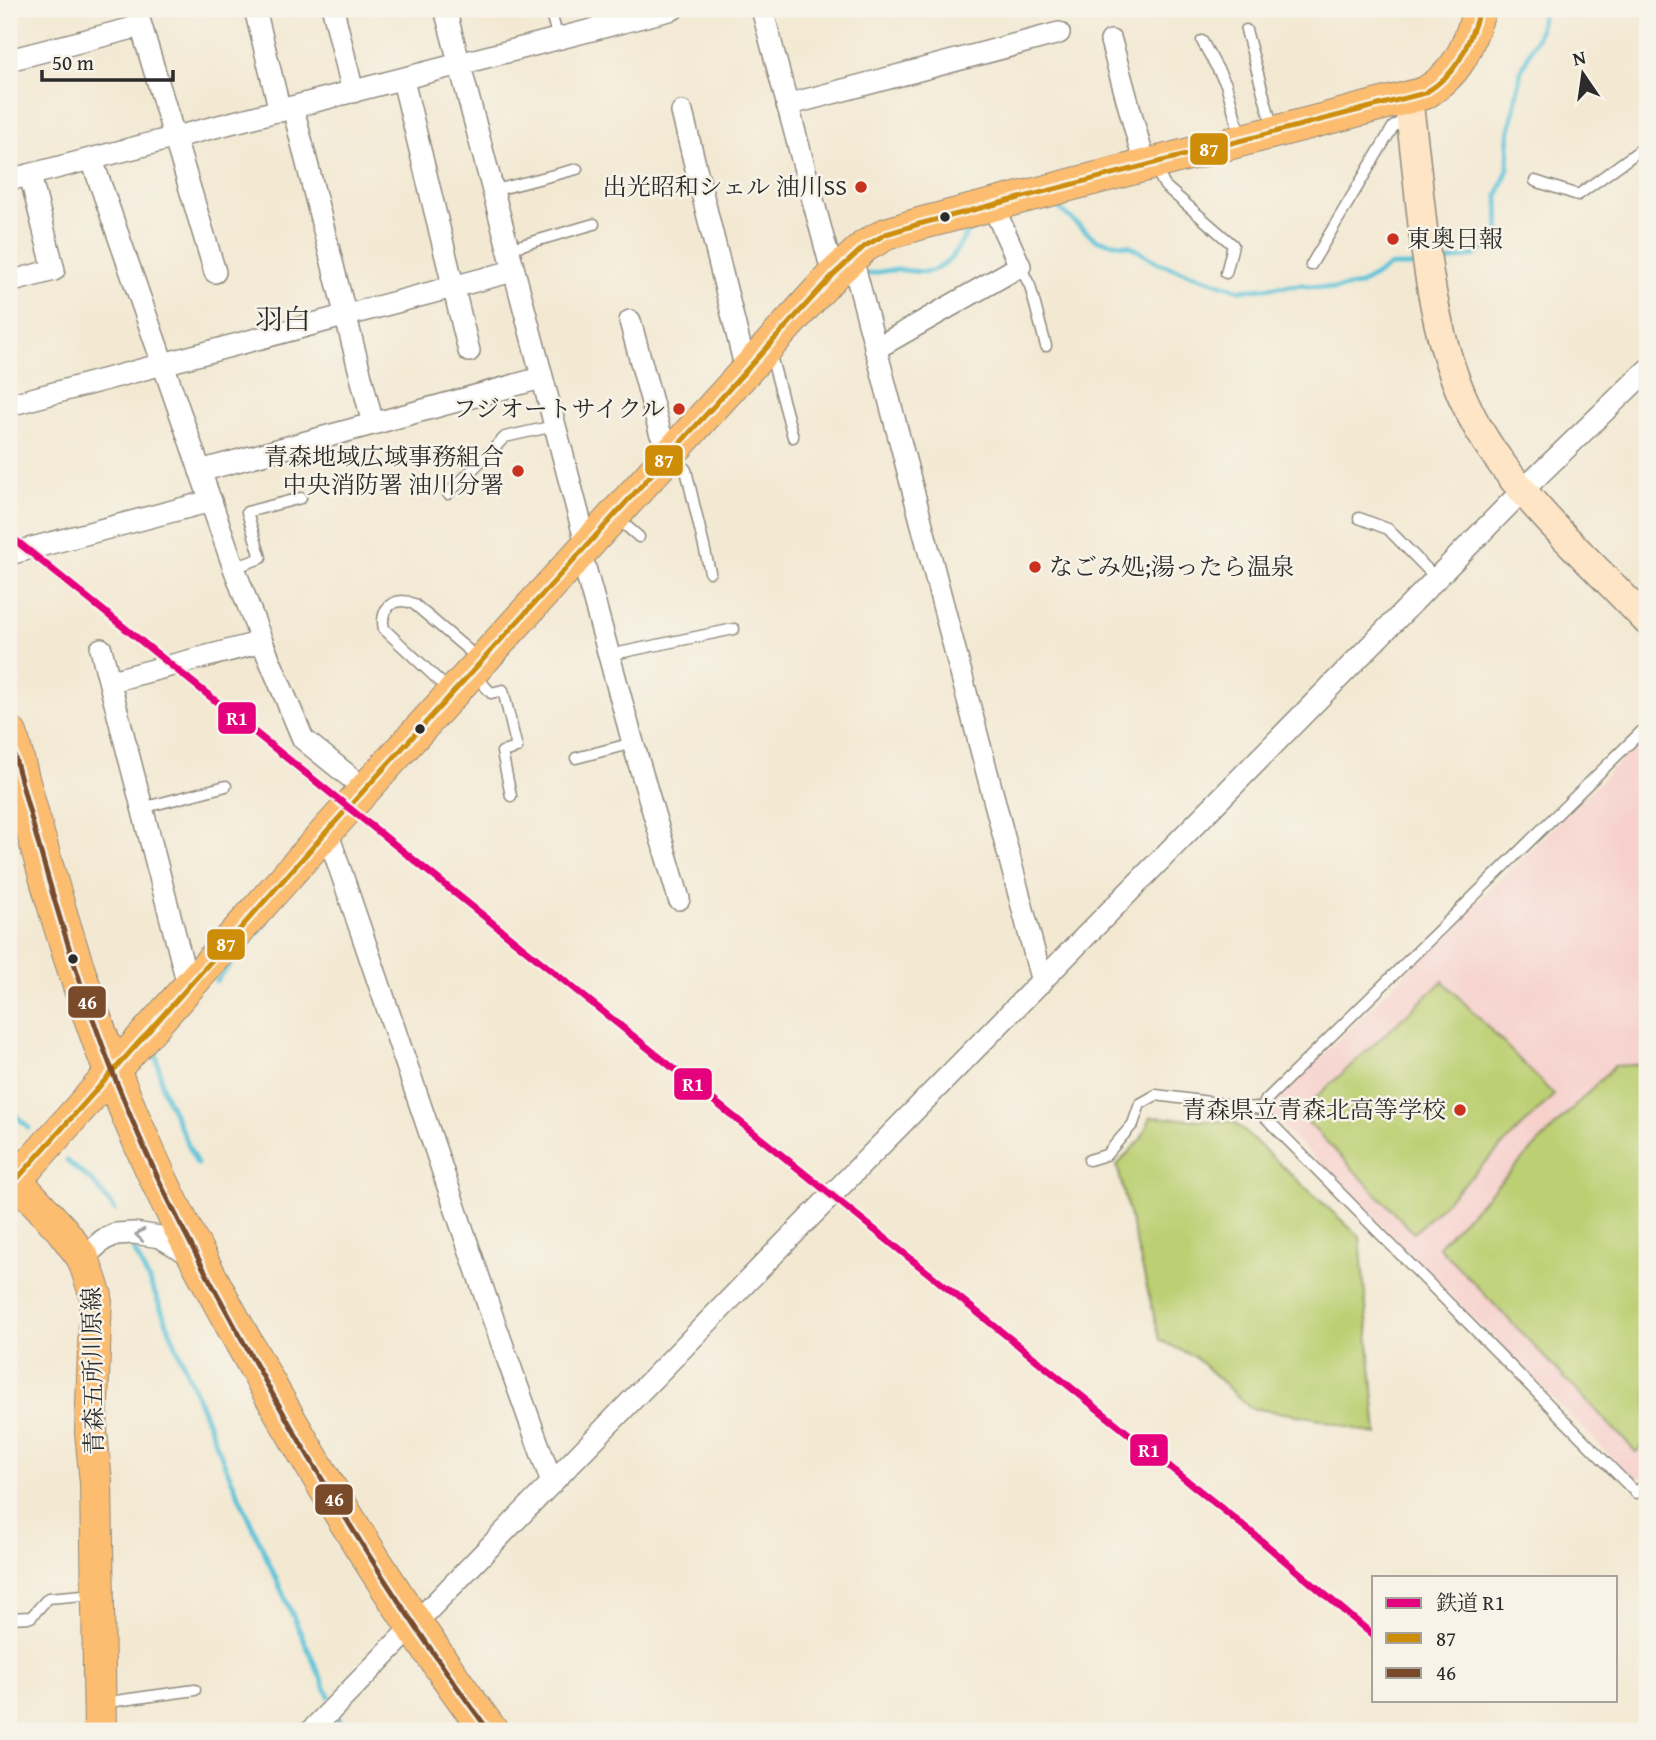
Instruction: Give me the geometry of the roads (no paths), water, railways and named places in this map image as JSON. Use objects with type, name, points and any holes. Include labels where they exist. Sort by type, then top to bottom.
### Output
[{"type":"highway","points":[[9,735],[39,851],[85,999],[147,1154],[199,1260],[297,1439],[414,1626],[489,1731]]},
{"type":"main road","name":"青森五所川原線","points":[[99,1717],[96,1483],[91,1432],[96,1296],[83,1258],[62,1230],[11,1180],[113,1071],[746,369],[864,246],[887,234],[992,204],[1242,140],[1409,107],[1443,82],[1454,69],[1465,52],[1480,9]]},
{"type":"street","points":[[255,9],[345,315],[373,424]]},
{"type":"street","points":[[333,9],[353,92]]},
{"type":"street","points":[[445,9],[554,426],[609,655],[678,899]]},
{"type":"street","points":[[9,180],[673,9]]},
{"type":"street","points":[[762,9],[787,105],[842,266],[875,349],[1042,982]]},
{"type":"street","points":[[9,60],[139,17],[215,272]]},
{"type":"street","points":[[787,105],[1059,33]]},
{"type":"street","points":[[1111,41],[1149,164]]},
{"type":"street","points":[[403,80],[469,351]]},
{"type":"street","points":[[1409,107],[1437,321],[1451,369],[1476,425],[1522,491],[1647,621]]},
{"type":"street","points":[[681,112],[746,369]]},
{"type":"street","points":[[92,160],[234,568],[303,739],[365,789]]},
{"type":"street","points":[[9,282],[54,270],[30,175]]},
{"type":"street","points":[[875,349],[1020,265],[992,204]]},
{"type":"street","points":[[9,405],[513,271]]},
{"type":"street","points":[[630,321],[660,432],[672,453]]},
{"type":"street","points":[[311,1731],[1522,491],[1647,370]]},
{"type":"street","points":[[200,471],[541,378]]},
{"type":"street","points":[[9,555],[211,500]]},
{"type":"street","points":[[111,681],[262,642]]},
{"type":"street","points":[[102,649],[188,985]]},
{"type":"street","points":[[327,831],[490,1310],[552,1483]]},
{"type":"street","points":[[83,1258],[103,1240],[116,1234],[134,1233],[160,1237],[199,1260]]},
{"type":"lane","points":[[550,9],[558,39]]},
{"type":"lane","points":[[1246,30],[1274,132]]},
{"type":"lane","points":[[1202,41],[1226,84],[1242,140]]},
{"type":"lane","points":[[1311,265],[1393,127],[1409,107]]},
{"type":"lane","points":[[1535,181],[1578,195],[1647,145]]},
{"type":"lane","points":[[1149,164],[1165,186],[1233,245],[1226,273]]},
{"type":"lane","points":[[492,191],[577,169]]},
{"type":"lane","points":[[508,249],[594,224]]},
{"type":"lane","points":[[1020,265],[1030,286],[1046,346]]},
{"type":"lane","points":[[768,345],[793,437]]},
{"type":"lane","points":[[448,494],[505,437],[554,426]]},
{"type":"lane","points":[[672,453],[686,470],[710,572]]},
{"type":"lane","points":[[234,568],[261,558],[247,512],[301,498]]},
{"type":"lane","points":[[615,516],[639,537]]},
{"type":"lane","points":[[1359,518],[1388,529],[1436,579]]},
{"type":"lane","points":[[469,676],[414,604],[406,600],[389,604],[384,611],[384,629],[469,676],[491,693],[503,690],[517,748],[502,751],[511,796]]},
{"type":"lane","points":[[609,655],[734,629]]},
{"type":"lane","points":[[1647,726],[1266,1100],[1262,1109],[1264,1115],[1636,1493],[1647,1482]]},
{"type":"lane","points":[[576,758],[633,743]]},
{"type":"lane","points":[[142,808],[226,786]]},
{"type":"lane","points":[[1089,1160],[1106,1155],[1133,1125],[1140,1104],[1156,1095],[1262,1109]]},
{"type":"lane","points":[[9,1618],[31,1617],[48,1598],[96,1594]]},
{"type":"lane","points":[[99,1717],[195,1690]]},
{"type":"waterway","points":[[1440,263],[1475,255],[1492,243],[1499,232],[1498,195],[1508,169],[1509,136],[1521,71],[1539,32],[1543,9]]},
{"type":"waterway","points":[[1049,206],[1055,205],[1096,240],[1131,246],[1158,263],[1240,290],[1301,285],[1335,289],[1360,285],[1390,266],[1412,266]]},
{"type":"waterway","points":[[868,274],[892,270],[922,272],[941,267],[956,252],[969,232],[979,224]]},
{"type":"waterway","points":[[216,981],[267,922]]},
{"type":"waterway","points":[[166,1034],[156,1053],[163,1090],[197,1164]]},
{"type":"waterway","points":[[9,1109],[29,1128]]},
{"type":"waterway","points":[[67,1161],[93,1182],[115,1210]]},
{"type":"waterway","points":[[134,1250],[153,1289],[225,1465],[329,1696]]},
{"type":"waterway","points":[[338,1717],[344,1731]]},
{"type":"rail line","name":"R1","points":[[9,535],[1251,1532],[1372,1634]]},
{"type":"place","name":"出光昭和シェル 油川SS","points":[[861,187]]},
{"type":"place","name":"東奥日報","points":[[1393,239]]},
{"type":"place","name":"フジオートサイクル","points":[[679,409]]},
{"type":"place","name":"青森地域広域事務組合 中央消防署 油川分署","points":[[518,471]]},
{"type":"place","name":"なごみ処;湯ったら温泉","points":[[1035,567]]},
{"type":"place","name":"青森県立青森北高等学校","points":[[1460,1110]]},
{"type":"district","name":"羽白","points":[[283,319]]}]
